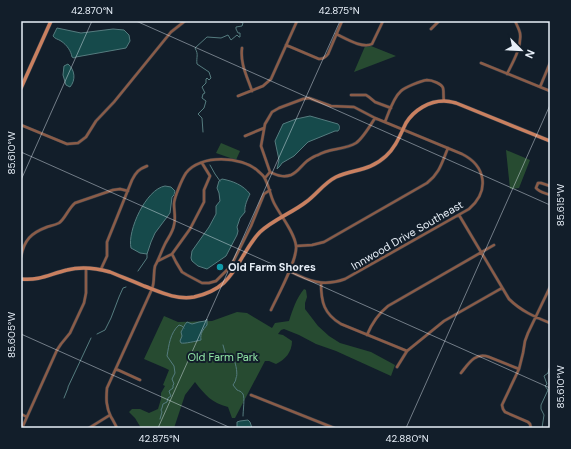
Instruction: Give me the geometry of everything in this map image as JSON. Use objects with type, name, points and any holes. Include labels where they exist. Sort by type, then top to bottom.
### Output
[{"type":"street","points":[[21,88],[51,21]]},
{"type":"street","points":[[21,125],[67,144],[74,144],[82,140],[89,134],[100,117],[171,32],[185,21]]},
{"type":"street","points":[[238,96],[263,86],[270,79],[297,21]]},
{"type":"street","points":[[286,44],[322,59],[325,58],[342,21]]},
{"type":"street","points":[[336,34],[358,44],[369,46],[372,44],[384,21]]},
{"type":"street","points":[[431,29],[439,21]]},
{"type":"street","points":[[508,74],[520,43],[520,34],[515,21]]},
{"type":"street","points":[[242,48],[242,64],[252,90]]},
{"type":"street","points":[[481,63],[550,91]]},
{"type":"street","points":[[540,87],[550,63]]},
{"type":"street","points":[[385,122],[396,97],[402,90],[427,80],[438,84],[443,88],[444,101]]},
{"type":"street","points":[[351,95],[366,95],[375,102],[391,108]]},
{"type":"street","name":"Innwood Drive Southeast","points":[[264,128],[272,112],[303,99],[309,98],[331,106],[354,108],[403,130],[468,156],[475,163],[483,180],[481,193],[476,203],[469,209],[345,279],[338,282],[321,283],[306,279],[289,271]]},
{"type":"street","points":[[21,279],[43,278],[67,270],[86,268],[101,269],[170,296],[183,298],[192,297],[212,291],[228,280],[253,240],[260,232],[307,202],[332,179],[368,167],[381,160],[394,147],[410,118],[420,108],[429,104],[444,101],[460,104],[550,141]]},
{"type":"street","points":[[264,128],[261,146],[270,172],[283,176],[297,172],[308,161],[319,154],[357,142],[375,118]]},
{"type":"street","points":[[245,136],[264,128]]},
{"type":"street","points":[[296,246],[312,245],[324,242],[427,183],[435,177],[439,171],[448,148]]},
{"type":"street","points":[[116,428],[116,424],[110,415],[106,403],[107,388],[152,289],[155,266],[174,226],[174,198],[185,174],[192,168],[208,161],[239,161],[254,168],[265,178],[275,203],[291,233],[296,246],[295,257],[271,310]]},
{"type":"street","points":[[157,262],[172,254],[190,230],[204,202],[204,190],[210,176],[202,163]]},
{"type":"street","points":[[101,269],[107,256],[107,242],[135,174],[147,166]]},
{"type":"street","points":[[265,178],[270,172]]},
{"type":"street","points":[[550,186],[538,183],[536,188],[541,192],[550,195]]},
{"type":"street","points":[[21,257],[24,245],[35,232],[58,223],[75,203],[113,190],[120,189],[128,191]]},
{"type":"street","points":[[172,254],[182,272],[202,283],[216,281],[223,275],[234,260],[251,226],[264,194],[270,190]]},
{"type":"street","points":[[459,215],[509,299],[519,309],[550,323]]},
{"type":"street","points":[[367,335],[375,319],[388,306],[494,245]]},
{"type":"street","points":[[22,428],[57,349],[70,332],[84,303],[86,293],[86,268]]},
{"type":"street","points":[[321,283],[323,303],[333,319],[341,324],[407,351]]},
{"type":"street","points":[[531,428],[528,422],[507,414],[502,406],[519,369],[525,342],[550,287]]},
{"type":"street","points":[[397,367],[407,351],[444,322],[502,288]]},
{"type":"street","points":[[461,373],[476,356],[480,355],[484,355],[519,369]]},
{"type":"street","points":[[116,369],[140,380]]},
{"type":"street","points":[[251,395],[334,428]]},
{"type":"street","points":[[21,414],[27,417]]},
{"type":"street","points":[[90,428],[110,415]]},
{"type":"green space","points":[[366,44],[396,56],[354,72]]},
{"type":"green space","points":[[221,143],[240,151],[236,160],[216,153]]},
{"type":"green space","points":[[506,150],[530,160],[519,188],[510,189]]},
{"type":"green space","name":"Old Farm Park","points":[[304,289],[306,290],[307,297],[305,309],[318,326],[340,343],[371,352],[395,365],[391,376],[284,329],[278,334],[283,335],[292,341],[291,349],[285,358],[276,364],[265,361],[235,418],[232,418],[228,407],[209,398],[195,382],[185,395],[174,428],[141,428],[129,412],[132,409],[140,409],[149,413],[158,409],[161,393],[165,386],[163,385],[169,370],[144,359],[164,316],[178,322],[212,321],[237,312],[247,313],[272,328],[275,323],[289,321],[293,308]]},
{"type":"shaded area","points":[[57,28],[81,33],[113,29],[124,30],[129,35],[130,41],[126,48],[74,58],[65,44],[53,36]]},
{"type":"shaded area","points":[[68,64],[74,75],[70,87],[66,85],[63,75],[64,66]]},
{"type":"shaded area","points":[[310,116],[338,124],[339,129],[338,131],[308,142],[294,156],[282,163],[277,169],[279,160],[275,141],[283,124]]},
{"type":"shaded area","points":[[222,179],[238,184],[250,194],[245,212],[240,218],[237,227],[237,235],[226,256],[207,269],[198,266],[192,261],[192,251],[209,227],[216,214],[216,206],[220,201],[217,188],[219,181]]},
{"type":"shaded area","points":[[165,186],[171,187],[175,191],[172,197],[170,213],[155,233],[147,254],[140,253],[131,248],[132,232],[135,222],[145,202],[158,189]]},
{"type":"shaded area","points":[[207,319],[207,325],[201,333],[201,340],[181,343],[181,332],[187,322],[192,324],[205,321]]},
{"type":"shaded area","points":[[248,420],[252,428],[237,428],[237,422]]},
{"type":"waterway","points":[[203,132],[202,118],[198,114],[204,108],[206,101],[202,98],[203,94],[205,93],[202,87],[206,83],[206,79],[207,78],[209,80],[211,78],[209,72],[197,64],[197,54],[195,48],[207,37],[221,38],[228,35],[231,40],[237,35],[240,37],[240,33],[238,33],[236,27],[242,26],[243,23],[239,21]]},
{"type":"waterway","points":[[210,165],[220,181]]},
{"type":"waterway","points":[[138,271],[147,258],[147,254]]},
{"type":"waterway","points":[[97,334],[105,330],[123,288],[126,287]]},
{"type":"waterway","points":[[160,419],[163,404],[167,402],[168,398],[171,396],[169,391],[173,388],[174,384],[172,379],[175,373],[174,366],[167,356],[170,339],[179,325],[184,328]]},
{"type":"waterway","points":[[64,398],[91,338]]},
{"type":"waterway","points":[[223,345],[226,356],[234,360],[237,374],[233,385],[244,396],[243,416]]},
{"type":"waterway","points":[[542,428],[544,415],[541,405],[548,390],[545,386],[547,384],[544,376],[548,373],[550,365]]},
{"type":"place","name":"Old Farm Shores","points":[[220,267]]}]
